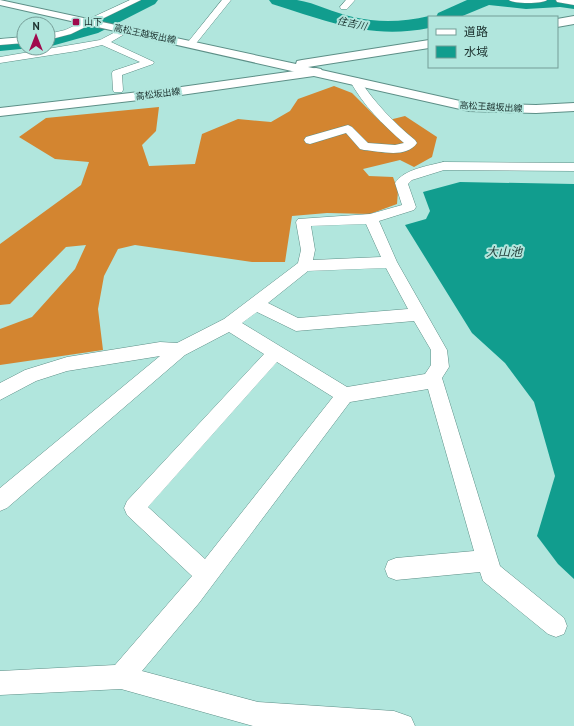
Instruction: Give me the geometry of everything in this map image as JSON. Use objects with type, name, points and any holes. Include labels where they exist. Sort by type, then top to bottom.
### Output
[{"type":"main road","name":"高松王越坂出線","points":[[0,2],[469,107],[536,109],[574,107]]},
{"type":"main road","points":[[558,23],[574,20]]},
{"type":"main road","points":[[558,30],[574,27]]},
{"type":"main road","name":"高松王越坂出線","points":[[291,66],[428,44]]},
{"type":"main road","name":"高松王越坂出線","points":[[316,72],[428,52]]},
{"type":"main road","name":"高松坂出線","points":[[0,103],[118,90],[291,66]]},
{"type":"main road","name":"高松坂出線","points":[[0,112],[174,92],[316,72]]},
{"type":"street","points":[[56,35],[68,32],[137,0]]},
{"type":"street","points":[[191,44],[227,0]]},
{"type":"street","points":[[344,7],[351,0]]},
{"type":"street","points":[[513,0],[543,0]]},
{"type":"street","points":[[560,0],[574,2]]},
{"type":"street","points":[[0,60],[78,48],[103,42],[125,30]]},
{"type":"street","points":[[0,42],[16,41]]},
{"type":"street","points":[[103,42],[149,62],[117,73],[118,90]]},
{"type":"street","points":[[310,140],[348,129],[364,146],[395,149],[407,147],[411,143],[390,125],[367,100],[355,81]]},
{"type":"street","points":[[305,266],[308,250],[303,222],[371,219],[409,207],[401,183],[407,177],[443,166],[574,167]]},
{"type":"street","points":[[230,324],[345,395],[430,381],[440,367],[439,350],[390,262],[371,219]]},
{"type":"street","points":[[0,501],[180,350],[230,324],[305,266],[390,262]]},
{"type":"street","points":[[255,304],[296,325],[419,314]]},
{"type":"street","points":[[0,392],[31,376],[67,364],[160,350],[180,350]]},
{"type":"street","points":[[206,574],[134,508],[276,352]]},
{"type":"street","points":[[433,376],[491,573],[556,626]]},
{"type":"street","points":[[121,677],[206,574],[345,395]]},
{"type":"street","points":[[396,569],[487,561]]},
{"type":"street","points":[[0,684],[121,677],[258,715],[394,724],[402,726]]},
{"type":"shaded area","points":[[334,86],[352,93],[381,122],[405,116],[437,137],[432,157],[414,167],[400,160],[363,169],[369,176],[393,177],[398,191],[397,204],[370,214],[327,213],[292,216],[285,262],[252,262],[135,245],[118,249],[104,276],[98,309],[103,350],[0,365],[0,329],[32,317],[75,269],[86,245],[66,247],[10,304],[0,305],[0,244],[81,185],[89,162],[55,159],[19,137],[46,118],[159,107],[156,131],[142,145],[149,166],[195,164],[202,134],[238,119],[271,122],[290,111],[298,99]]},
{"type":"water","name":"大山池","points":[[460,182],[574,184],[574,579],[558,564],[537,536],[555,476],[534,402],[505,363],[472,333],[405,225],[426,219],[430,211],[423,192]]},
{"type":"waterway","name":"住吉川","points":[[56,39],[91,29],[149,0]]},
{"type":"waterway","name":"住吉川","points":[[278,0],[334,18],[371,26],[409,26],[428,22]]},
{"type":"waterway","name":"住吉川","points":[[447,16],[473,4],[487,0]]},
{"type":"waterway","name":"住吉川","points":[[491,0],[526,4],[560,2],[574,4]]},
{"type":"waterway","name":"住吉川","points":[[0,45],[16,44]]},
{"type":"place","name":"山下","points":[[76,22]]}]
